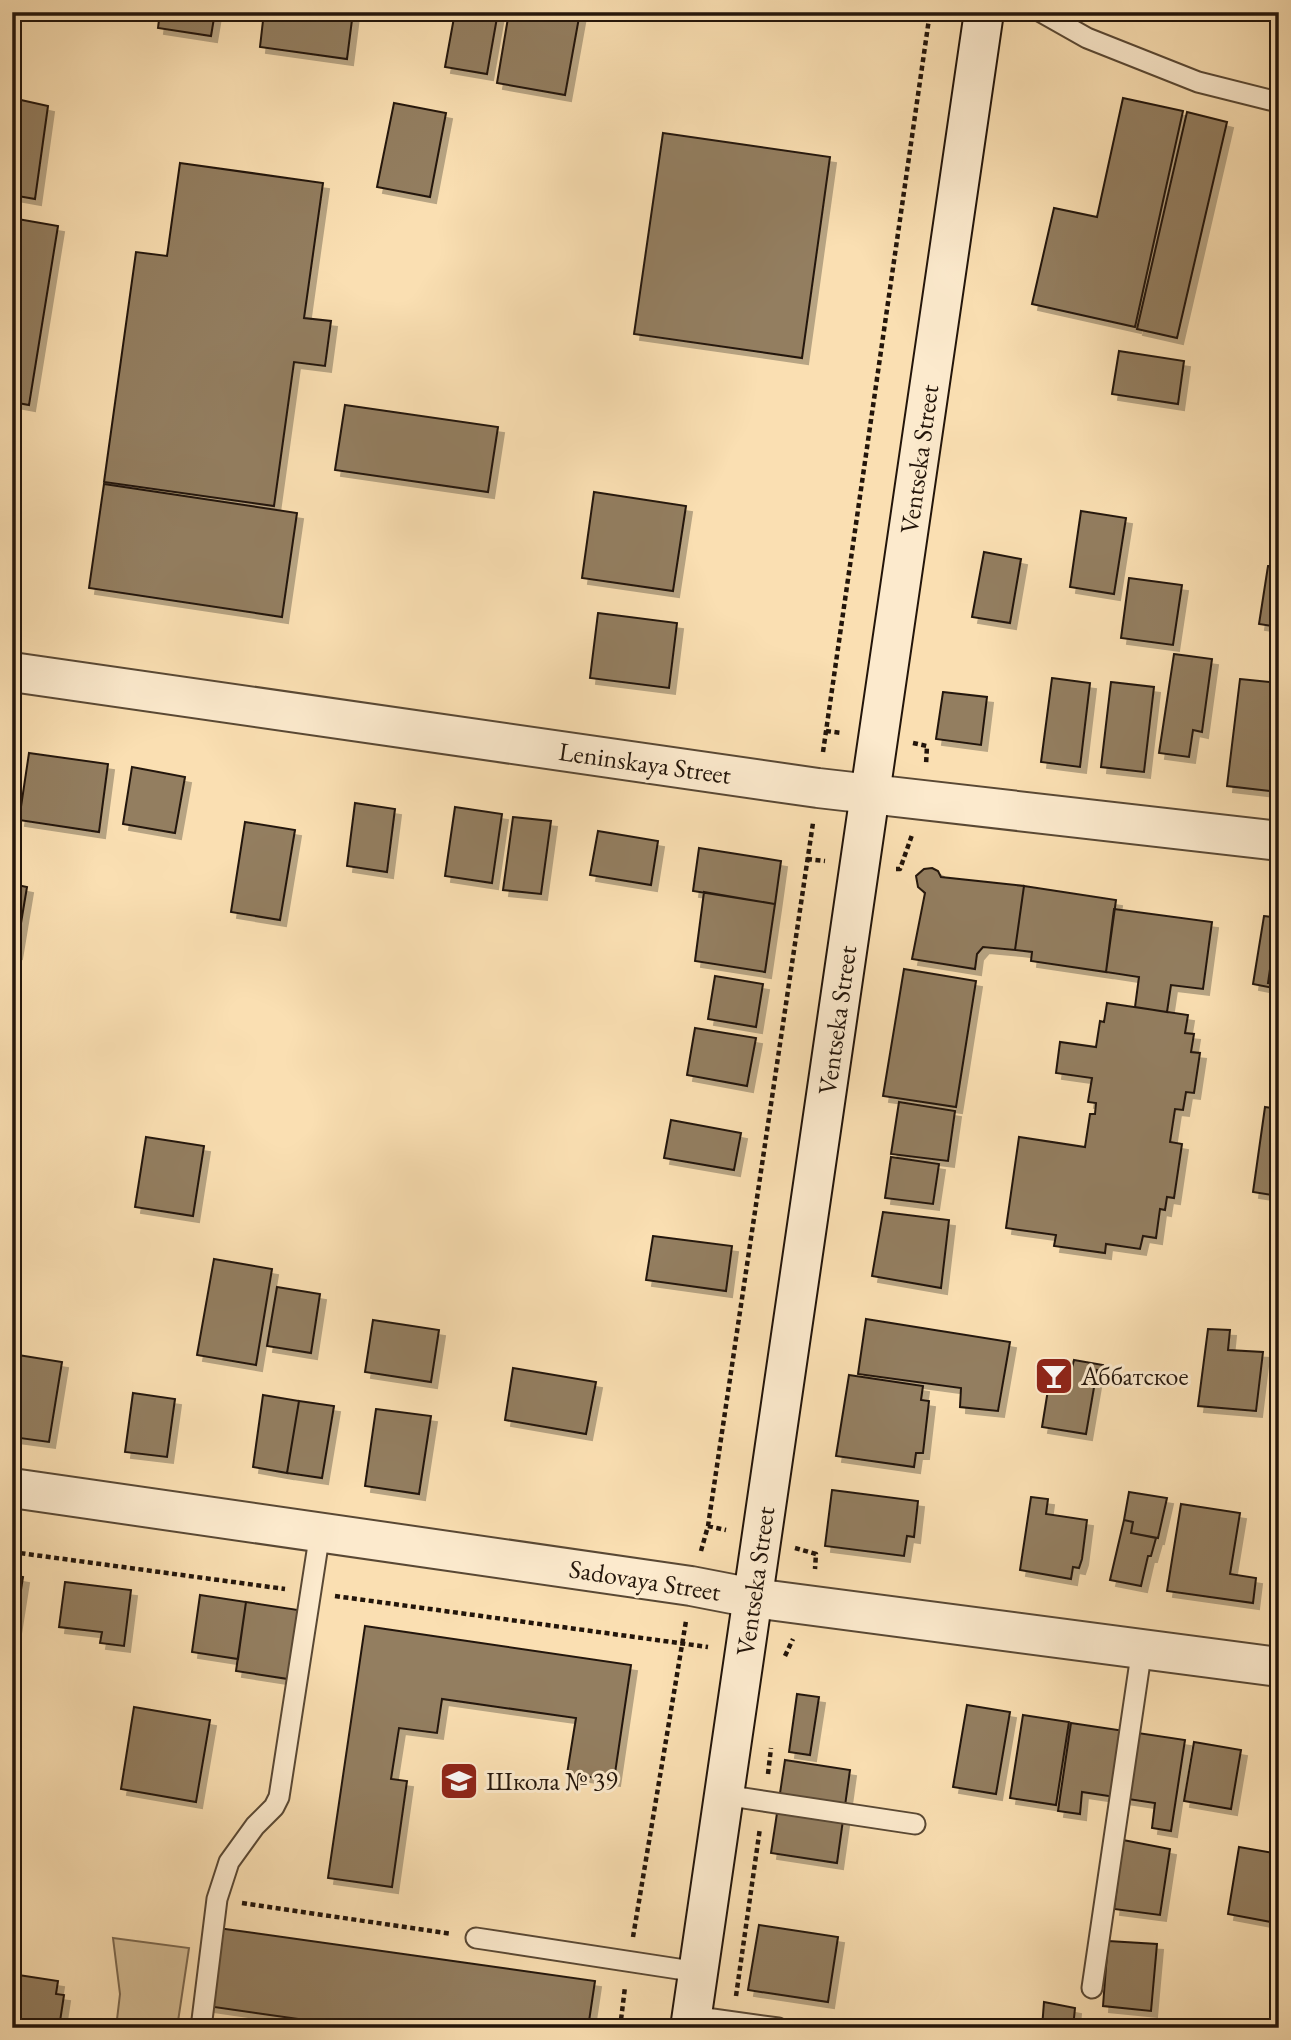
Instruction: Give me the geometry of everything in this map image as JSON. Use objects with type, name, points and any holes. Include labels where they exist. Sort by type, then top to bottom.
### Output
[{"type":"street","name":"Ventseka Street","points":[[690,2022],[984,12]]},
{"type":"street","name":"Leninskaya Street","points":[[12,672],[818,788],[1279,841]]},
{"type":"street","name":"Sadovaya Street","points":[[12,1488],[691,1586],[752,1598],[1279,1667]]},
{"type":"lane","points":[[1041,12],[1087,38],[1198,82],[1270,100],[1279,98]]},
{"type":"lane","points":[[201,2028],[217,1899],[229,1862],[255,1826],[274,1808],[279,1797],[320,1532]]},
{"type":"lane","points":[[1092,1988],[1142,1648]]},
{"type":"lane","points":[[724,1796],[915,1824]]},
{"type":"lane","points":[[476,1938],[698,1972]]},
{"type":"lane","points":[[690,2022],[778,2028]]},
{"type":"path","points":[[620,2028],[629,1961],[684,1643],[691,1586],[708,1526],[930,12]]},
{"type":"path","points":[[12,1552],[684,1643]]},
{"type":"path","points":[[217,1899],[476,1938]]},
{"type":"shaded area","points":[[113,1938],[189,1948],[177,2028],[116,2028],[120,1994]]},
{"type":"building","points":[[160,12],[215,12],[211,36],[158,28]]},
{"type":"building","points":[[264,12],[353,12],[347,59],[260,47]]},
{"type":"building","points":[[455,12],[498,12],[487,74],[445,67]]},
{"type":"building","points":[[509,12],[580,12],[565,95],[497,83]]},
{"type":"building","points":[[12,98],[48,106],[35,199],[12,195]]},
{"type":"building","points":[[1123,98],[1183,111],[1135,327],[1032,304],[1054,208],[1097,217]]},
{"type":"building","points":[[394,103],[446,113],[430,197],[377,187]]},
{"type":"building","points":[[1187,112],[1227,122],[1177,338],[1137,329]]},
{"type":"building","points":[[663,133],[830,157],[802,358],[634,334]]},
{"type":"building","points":[[180,163],[323,183],[304,318],[331,321],[325,366],[294,362],[274,506],[104,482],[136,252],[167,256]]},
{"type":"building","points":[[12,218],[58,226],[29,405],[12,402]]},
{"type":"building","points":[[1119,351],[1184,361],[1178,404],[1112,394]]},
{"type":"building","points":[[345,405],[498,427],[488,492],[335,470]]},
{"type":"building","points":[[104,484],[297,513],[282,617],[89,588]]},
{"type":"building","points":[[594,492],[686,506],[673,591],[582,578]]},
{"type":"building","points":[[1081,511],[1126,518],[1114,594],[1070,587]]},
{"type":"building","points":[[984,552],[1021,559],[1010,623],[972,617]]},
{"type":"building","points":[[1268,566],[1279,567],[1279,627],[1259,624]]},
{"type":"building","points":[[1129,578],[1182,585],[1173,645],[1121,638]]},
{"type":"building","points":[[598,613],[677,623],[669,688],[590,678]]},
{"type":"building","points":[[1174,654],[1212,659],[1202,732],[1193,730],[1189,757],[1159,753]]},
{"type":"building","points":[[1052,678],[1090,683],[1080,767],[1041,762]]},
{"type":"building","points":[[1240,679],[1279,683],[1279,792],[1227,786]]},
{"type":"building","points":[[1111,682],[1154,687],[1144,772],[1101,767]]},
{"type":"building","points":[[943,692],[987,697],[981,745],[936,739]]},
{"type":"building","points":[[29,753],[108,764],[99,832],[19,820]]},
{"type":"building","points":[[132,767],[185,777],[175,833],[123,824]]},
{"type":"building","points":[[355,803],[395,809],[387,872],[347,866]]},
{"type":"building","points":[[455,807],[502,814],[492,883],[445,876]]},
{"type":"building","points":[[513,817],[551,821],[541,894],[503,890]]},
{"type":"building","points":[[245,822],[295,830],[280,920],[231,912]]},
{"type":"building","points":[[598,831],[658,841],[651,885],[590,875]]},
{"type":"building","points":[[699,848],[781,861],[775,904],[693,891]]},
{"type":"building","points":[[932,868],[938,871],[941,877],[1024,886],[1015,950],[983,947],[977,954],[975,969],[912,959],[925,893],[918,887],[916,876],[924,869]]},
{"type":"building","points":[[12,884],[27,887],[16,953],[12,952]]},
{"type":"building","points":[[1024,886],[1116,900],[1106,972],[1031,961],[1032,952],[1015,950]]},
{"type":"building","points":[[704,892],[775,904],[765,972],[695,961]]},
{"type":"building","points":[[1114,909],[1212,922],[1203,989],[1171,985],[1167,1012],[1135,1007],[1139,977],[1106,972]]},
{"type":"building","points":[[1264,916],[1279,918],[1279,989],[1253,984]]},
{"type":"building","points":[[1279,920],[1279,984],[1268,983]]},
{"type":"building","points":[[904,969],[976,981],[956,1107],[883,1096]]},
{"type":"building","points":[[715,976],[763,984],[756,1027],[708,1019]]},
{"type":"building","points":[[1107,1003],[1188,1015],[1185,1033],[1194,1034],[1191,1052],[1200,1053],[1194,1093],[1186,1092],[1183,1110],[1175,1109],[1170,1142],[1182,1144],[1174,1198],[1167,1197],[1165,1210],[1160,1209],[1156,1238],[1143,1236],[1140,1249],[1106,1244],[1105,1253],[1054,1246],[1056,1235],[1006,1228],[1019,1137],[1085,1147],[1090,1114],[1095,1114],[1096,1103],[1088,1102],[1092,1078],[1056,1073],[1060,1042],[1096,1047],[1100,1021],[1104,1022]]},
{"type":"building","points":[[695,1028],[756,1038],[747,1086],[687,1075]]},
{"type":"building","points":[[899,1102],[955,1111],[948,1161],[891,1154]]},
{"type":"building","points":[[1265,1107],[1279,1109],[1279,1196],[1253,1192]]},
{"type":"building","points":[[671,1120],[741,1133],[734,1170],[664,1158]]},
{"type":"building","points":[[146,1137],[204,1146],[193,1216],[135,1207]]},
{"type":"building","points":[[891,1157],[939,1164],[933,1204],[885,1198]]},
{"type":"building","points":[[883,1212],[949,1220],[941,1288],[872,1276]]},
{"type":"building","points":[[653,1236],[732,1246],[726,1291],[646,1280]]},
{"type":"building","points":[[214,1259],[272,1269],[256,1365],[197,1355]]},
{"type":"building","points":[[277,1287],[320,1294],[311,1353],[267,1346]]},
{"type":"building","points":[[866,1319],[1010,1342],[998,1411],[960,1407],[961,1388],[858,1374]]},
{"type":"building","points":[[373,1320],[439,1330],[431,1382],[365,1372]]},
{"type":"building","points":[[1208,1329],[1230,1330],[1228,1350],[1263,1352],[1256,1411],[1198,1406]]},
{"type":"building","points":[[12,1354],[62,1362],[49,1442],[12,1437]]},
{"type":"building","points":[[1074,1360],[1103,1365],[1102,1371],[1097,1370],[1086,1434],[1042,1427],[1052,1365],[1072,1368]]},
{"type":"building","points":[[513,1368],[596,1382],[586,1434],[505,1420]]},
{"type":"building","points":[[849,1375],[923,1386],[921,1400],[929,1401],[923,1453],[916,1453],[914,1467],[836,1456]]},
{"type":"building","points":[[133,1393],[175,1399],[167,1457],[125,1452]]},
{"type":"building","points":[[263,1395],[299,1401],[287,1473],[253,1467]]},
{"type":"building","points":[[299,1401],[334,1406],[322,1478],[287,1473]]},
{"type":"building","points":[[376,1409],[431,1416],[419,1494],[365,1486]]},
{"type":"building","points":[[832,1490],[918,1501],[914,1537],[907,1536],[904,1556],[825,1546]]},
{"type":"building","points":[[1129,1492],[1167,1498],[1158,1538],[1131,1533],[1133,1522],[1124,1520]]},
{"type":"building","points":[[1031,1497],[1048,1499],[1046,1514],[1087,1520],[1082,1559],[1079,1568],[1073,1567],[1071,1579],[1020,1570]]},
{"type":"building","points":[[1181,1504],[1240,1513],[1230,1574],[1256,1578],[1253,1603],[1167,1591]]},
{"type":"building","points":[[1124,1520],[1133,1522],[1131,1533],[1156,1538],[1151,1556],[1148,1556],[1141,1586],[1110,1580]]},
{"type":"building","points":[[12,1575],[23,1577],[15,1628],[12,1627]]},
{"type":"building","points":[[65,1582],[131,1590],[124,1646],[100,1643],[102,1632],[59,1627]]},
{"type":"building","points":[[200,1595],[246,1602],[238,1659],[192,1652]]},
{"type":"building","points":[[246,1602],[298,1610],[288,1679],[236,1671]]},
{"type":"building","points":[[365,1626],[631,1665],[614,1780],[567,1774],[576,1718],[442,1699],[437,1733],[399,1728],[391,1779],[407,1781],[392,1887],[328,1878]]},
{"type":"building","points":[[797,1694],[819,1697],[810,1755],[789,1752]]},
{"type":"building","points":[[967,1705],[1010,1712],[996,1794],[953,1787]]},
{"type":"building","points":[[134,1707],[210,1720],[196,1802],[121,1789]]},
{"type":"building","points":[[1023,1715],[1069,1722],[1056,1805],[1010,1798]]},
{"type":"building","points":[[1071,1723],[1185,1740],[1171,1831],[1152,1828],[1155,1803],[1082,1792],[1080,1814],[1058,1811]]},
{"type":"building","points":[[1194,1742],[1241,1750],[1231,1809],[1184,1801]]},
{"type":"building","points":[[785,1760],[850,1770],[837,1863],[771,1853]]},
{"type":"building","points":[[1123,1840],[1170,1849],[1160,1915],[1114,1909]]},
{"type":"building","points":[[1239,1847],[1279,1854],[1279,1876],[1271,1922],[1228,1914]]},
{"type":"building","points":[[759,1925],[838,1937],[828,2002],[748,1990]]},
{"type":"building","points":[[218,1928],[595,1981],[588,2028],[362,2028],[207,2006]]},
{"type":"building","points":[[1108,1941],[1157,1944],[1151,2011],[1103,2006]]},
{"type":"building","points":[[12,1974],[58,1981],[56,1994],[64,1995],[59,2028],[12,2028]]},
{"type":"building","points":[[1044,2002],[1075,2008],[1073,2028],[1042,2028]]},
{"type":"place","name":"Аббатское","points":[[1054,1376]]},
{"type":"place","name":"Школа № 39","points":[[459,1781]]}]
